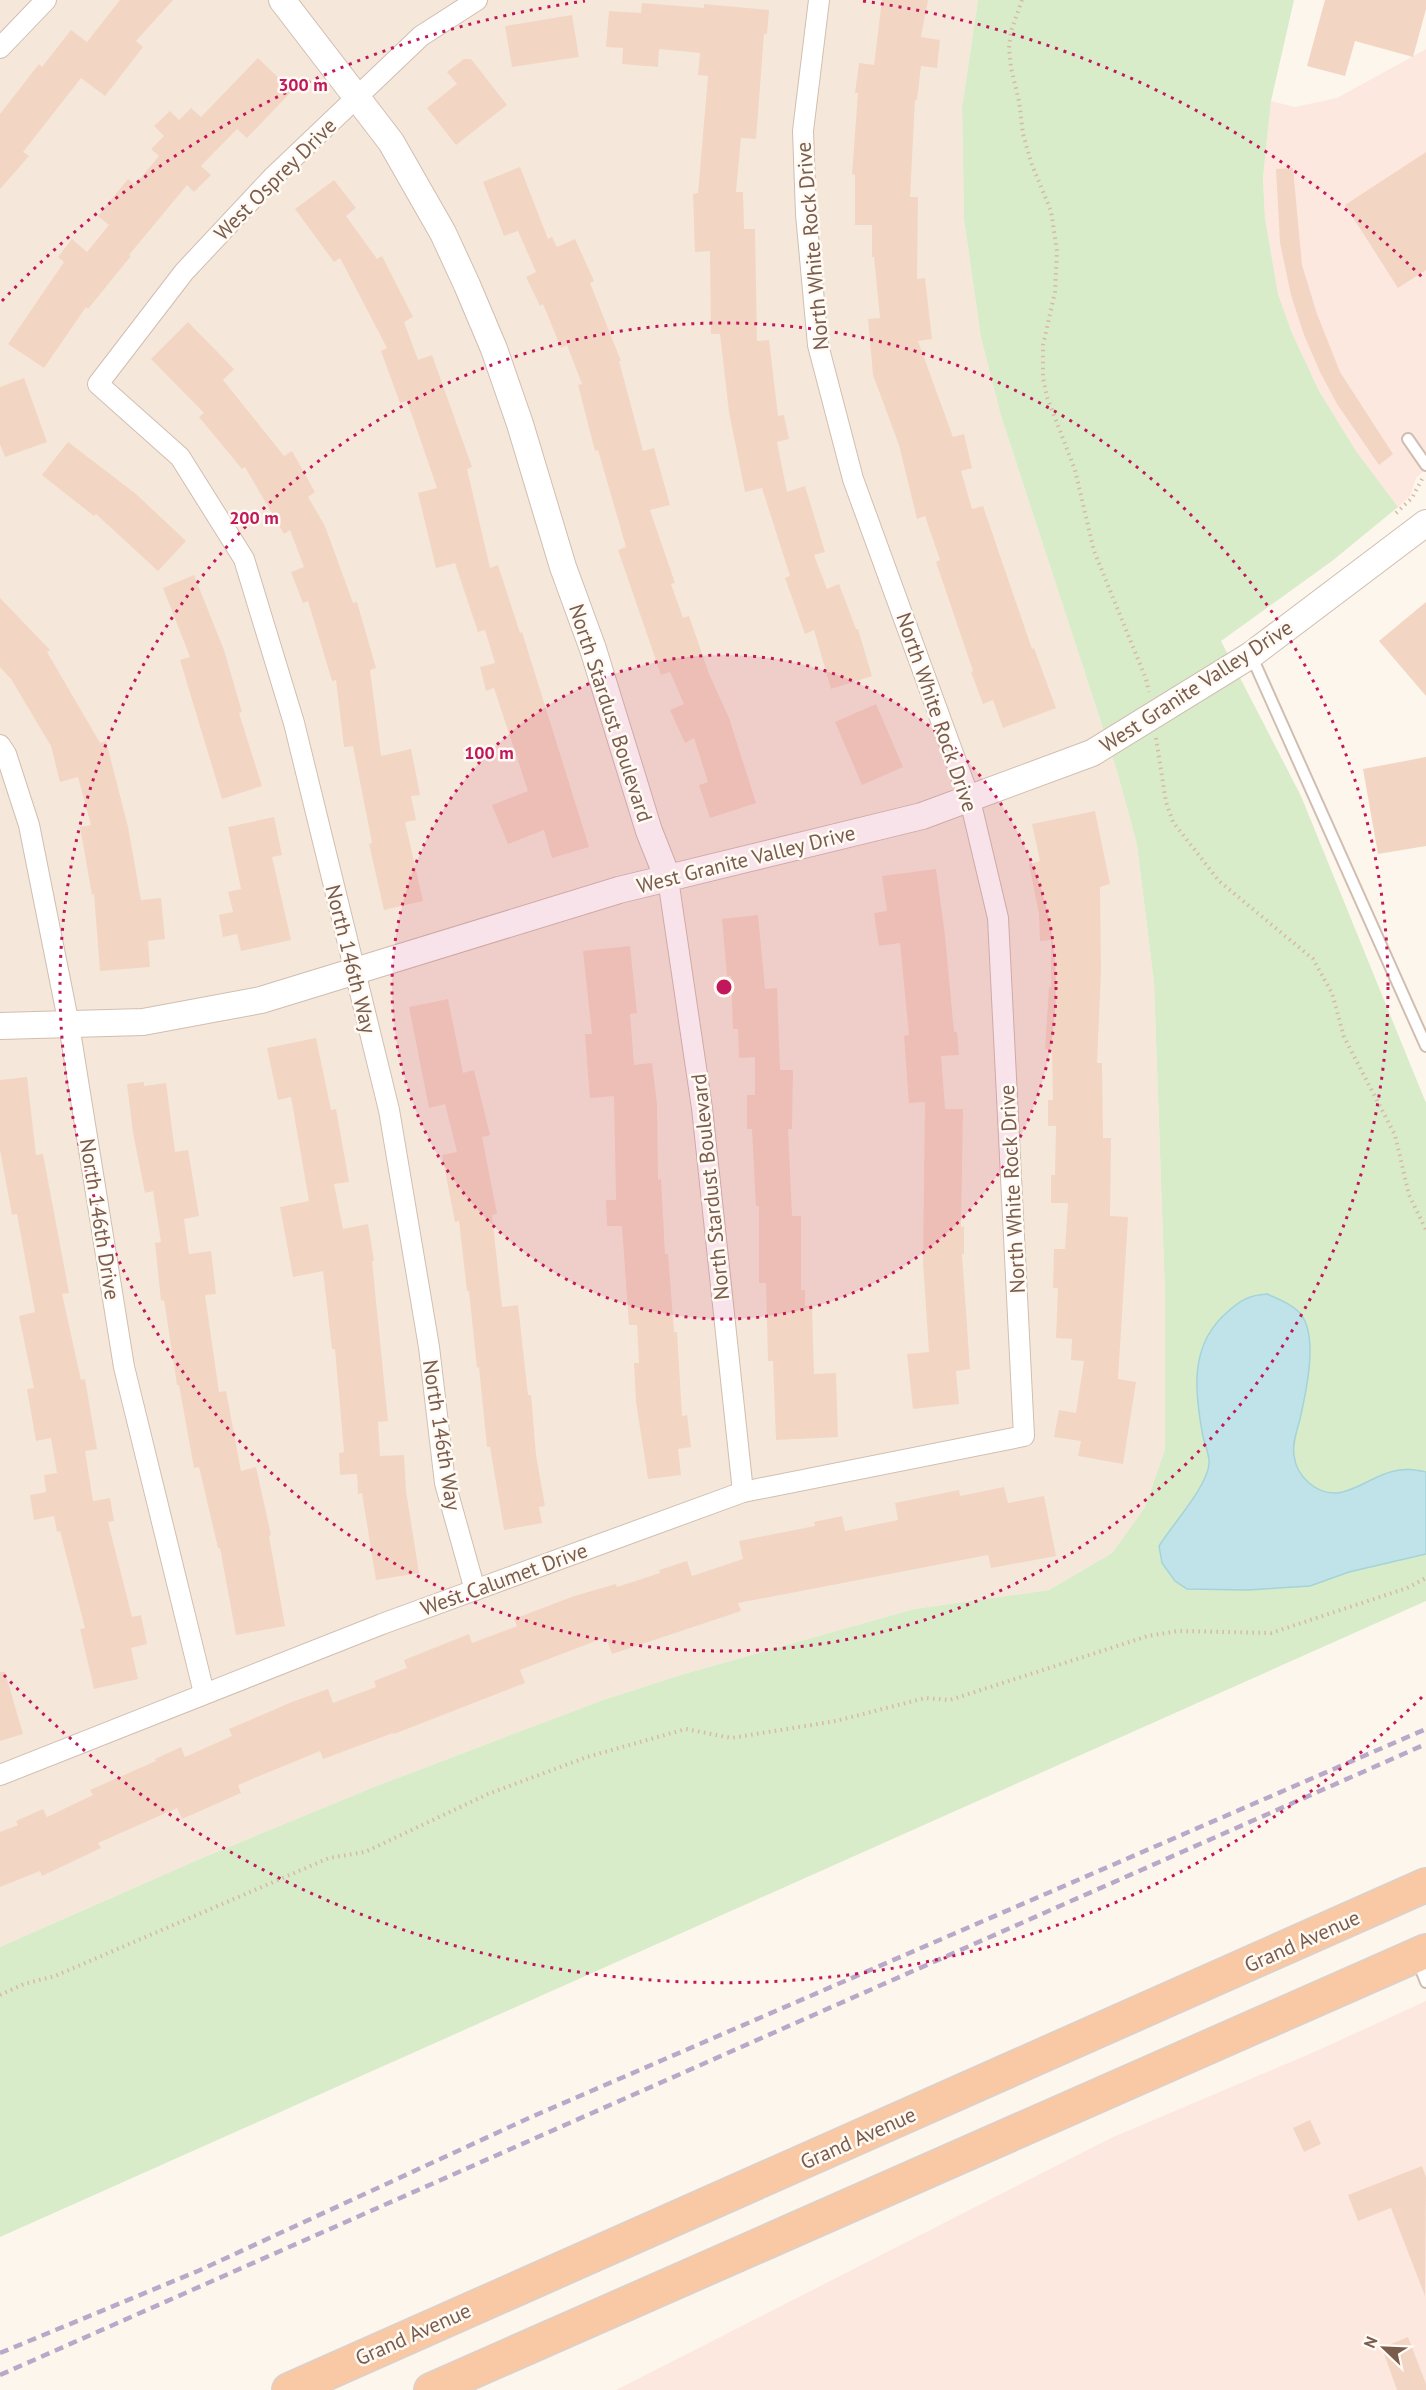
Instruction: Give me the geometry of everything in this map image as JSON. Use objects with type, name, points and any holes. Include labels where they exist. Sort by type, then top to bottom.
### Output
[{"type":"highway","name":"Grand Avenue","points":[[289,2390],[1426,1885]]},
{"type":"highway","points":[[431,2390],[1423,1963]]},
{"type":"street","points":[[0,48],[46,0]]},
{"type":"street","name":"North Stardust Boulevard","points":[[282,0],[391,142],[443,233],[494,350],[520,424],[563,567],[592,649],[649,831],[668,879],[702,1108],[743,1492]]},
{"type":"street","name":"West Osprey Drive","points":[[98,384],[184,272],[272,178],[421,36],[477,0]]},
{"type":"street","name":"North White Rock Drive","points":[[819,0],[802,130],[806,214],[818,345],[853,479],[970,800],[998,918],[1024,1436]]},
{"type":"street","name":"North 146th Way","points":[[98,384],[180,457],[244,559],[294,723],[390,1110],[429,1347],[446,1483],[475,1590]]},
{"type":"street","name":"West Granite Valley Drive","points":[[0,1026],[154,1020],[261,1000],[619,890],[922,816],[970,800],[1092,753],[1152,717],[1251,655],[1426,523]]},
{"type":"street","name":"North 146th Drive","points":[[0,745],[6,754],[29,825],[69,1025],[124,1367],[204,1693]]},
{"type":"street","name":"West Calumet Drive","points":[[0,1774],[204,1693],[475,1590],[743,1492],[1024,1436]]},
{"type":"lane","points":[[1408,439],[1426,465]]},
{"type":"lane","points":[[1251,655],[1426,1046]]},
{"type":"path","points":[[1022,0],[1011,31],[1009,48],[1011,68],[1019,101],[1023,134],[1032,165],[1051,211],[1057,251],[1055,292],[1043,345],[1043,378],[1047,397],[1078,479],[1094,551],[1146,679],[1166,802],[1173,822],[1219,881],[1313,959],[1332,993],[1344,1037],[1395,1136],[1409,1195],[1426,1230]]},
{"type":"path","points":[[1394,516],[1412,498],[1419,482],[1426,475]]},
{"type":"path","points":[[0,1995],[24,1984],[55,1976],[329,1858],[365,1852],[488,1794],[586,1757],[686,1729],[731,1738],[836,1721],[925,1698],[950,1700],[1148,1636],[1178,1631],[1271,1633],[1407,1588],[1426,1578]]},
{"type":"shaded area","points":[[0,0],[978,0],[962,107],[964,219],[981,338],[1001,416],[1117,771],[1137,845],[1154,983],[1165,1294],[1165,1449],[1145,1507],[1112,1553],[1049,1590],[914,1609],[684,1674],[603,1700],[374,1787],[195,1861],[0,1947]]},
{"type":"shaded area","points":[[1426,49],[1426,469],[1416,478],[1410,496],[1398,507],[1356,451],[1319,391],[1292,333],[1278,294],[1265,218],[1263,178],[1271,101],[1295,107],[1337,98]]},
{"type":"shaded area","points":[[1426,2001],[1426,2390],[616,2390],[1111,2138],[1314,2052]]},
{"type":"green space","points":[[978,0],[1294,0],[1271,101],[1263,178],[1265,218],[1278,294],[1292,333],[1319,391],[1356,451],[1398,507],[1332,561],[1221,641],[1301,796],[1426,1103],[1426,1601],[0,2237],[0,1947],[195,1861],[374,1787],[603,1700],[684,1674],[914,1609],[1049,1590],[1112,1553],[1145,1507],[1165,1449],[1165,1294],[1154,983],[1137,845],[1117,771],[1001,416],[981,338],[964,219],[962,107]]},
{"type":"water","points":[[1267,1294],[1299,1312],[1307,1326],[1309,1366],[1294,1446],[1295,1459],[1303,1477],[1320,1490],[1331,1493],[1352,1489],[1394,1471],[1406,1469],[1426,1472],[1426,1554],[1349,1572],[1310,1586],[1248,1590],[1187,1589],[1175,1581],[1162,1563],[1159,1546],[1196,1495],[1209,1464],[1198,1405],[1197,1373],[1200,1357],[1204,1343],[1223,1316],[1243,1300]]},
{"type":"building","points":[[120,0],[173,0],[136,41],[143,47],[105,96],[81,78],[23,152],[29,156],[0,189],[0,114],[39,64],[42,67],[71,30],[87,42]]},
{"type":"building","points":[[882,0],[928,0],[921,37],[940,40],[937,68],[921,66],[917,100],[915,100],[910,197],[918,197],[917,279],[925,278],[932,339],[918,341],[953,437],[964,434],[972,468],[961,471],[972,509],[983,506],[1032,649],[1034,648],[1056,708],[1003,728],[993,700],[983,704],[971,672],[973,671],[936,562],[940,560],[925,516],[917,519],[899,445],[873,375],[868,319],[880,318],[874,257],[872,257],[872,225],[855,225],[855,175],[852,174],[858,93],[855,93],[859,63],[874,65]]},
{"type":"building","points":[[1325,0],[1426,0],[1426,9],[1413,57],[1355,41],[1345,76],[1307,66]]},
{"type":"building","points":[[642,3],[704,8],[704,4],[769,10],[767,34],[764,34],[756,139],[741,138],[736,192],[743,192],[744,229],[755,229],[757,341],[769,340],[778,416],[784,415],[789,439],[777,442],[787,492],[805,486],[825,552],[814,555],[827,589],[839,584],[856,629],[858,629],[872,676],[831,689],[814,630],[805,634],[785,578],[790,576],[762,488],[745,492],[729,412],[720,334],[711,334],[710,251],[695,252],[693,194],[698,193],[708,76],[698,75],[700,53],[659,49],[658,67],[622,64],[623,48],[606,47],[609,11],[641,13]]},
{"type":"building","points":[[572,15],[579,57],[512,67],[505,26]]},
{"type":"building","points":[[258,58],[292,91],[247,138],[237,129],[201,166],[211,175],[194,192],[187,185],[88,309],[86,307],[44,368],[8,344],[64,262],[58,257],[72,239],[87,252],[109,225],[98,216],[128,179],[135,185],[159,156],[151,149],[164,136],[154,126],[170,111],[179,120],[191,108],[201,117]]},
{"type":"building","points":[[464,59],[471,59],[507,105],[456,145],[427,108],[457,84],[447,72]]},
{"type":"building","points":[[1426,152],[1426,270],[1398,288],[1345,205]]},
{"type":"building","points":[[520,167],[548,239],[552,237],[557,247],[575,239],[594,281],[590,283],[621,361],[619,361],[643,451],[654,448],[670,505],[650,510],[675,583],[671,584],[683,618],[689,616],[709,674],[729,718],[756,803],[710,818],[699,785],[708,782],[694,738],[685,743],[670,710],[684,704],[670,672],[661,675],[618,550],[626,547],[598,450],[595,451],[578,385],[582,384],[567,345],[561,348],[543,304],[540,306],[526,277],[536,272],[518,231],[504,236],[483,182]]},
{"type":"building","points":[[1293,168],[1302,265],[1317,314],[1340,372],[1393,454],[1379,465],[1337,404],[1320,372],[1304,335],[1291,295],[1280,243],[1276,169]]},
{"type":"building","points":[[334,180],[356,208],[346,216],[377,259],[382,256],[413,317],[404,322],[418,360],[432,355],[472,467],[467,469],[490,568],[498,565],[520,633],[522,632],[589,847],[552,858],[544,830],[508,844],[492,805],[528,791],[494,688],[486,691],[480,667],[495,663],[485,630],[478,632],[455,563],[436,568],[418,493],[437,488],[407,401],[400,403],[381,351],[387,348],[340,258],[334,262],[295,209]]},
{"type":"building","points":[[188,322],[234,369],[223,380],[284,456],[292,451],[315,492],[308,497],[325,526],[353,603],[357,602],[376,668],[370,670],[381,756],[411,749],[420,795],[411,796],[416,820],[405,822],[423,901],[384,910],[369,844],[372,843],[353,746],[344,747],[336,680],[332,681],[308,601],[303,603],[291,572],[304,567],[290,530],[284,534],[245,467],[242,469],[199,417],[204,413],[151,359]]},
{"type":"building","points":[[24,378],[47,442],[5,457],[0,444],[0,387]]},
{"type":"building","points":[[68,442],[136,494],[186,541],[158,571],[96,514],[94,516],[42,475]]},
{"type":"building","points":[[194,575],[224,650],[242,712],[239,713],[262,786],[222,799],[180,660],[190,657],[163,588]]},
{"type":"building","points":[[0,598],[50,650],[47,652],[100,743],[106,741],[128,827],[141,900],[161,898],[165,939],[148,941],[150,967],[100,971],[94,894],[92,895],[80,827],[91,825],[78,777],[60,782],[51,746],[11,679],[0,667]]},
{"type":"building","points":[[1426,602],[1426,696],[1379,641]]},
{"type":"building","points":[[876,704],[903,767],[862,785],[835,722]]},
{"type":"building","points":[[1426,757],[1426,846],[1378,854],[1363,769]]},
{"type":"building","points":[[1095,811],[1110,884],[1100,887],[1101,972],[1097,1063],[1102,1063],[1103,1138],[1111,1138],[1110,1216],[1128,1217],[1118,1379],[1136,1382],[1123,1464],[1078,1456],[1081,1441],[1054,1437],[1059,1410],[1076,1413],[1084,1361],[1071,1360],[1072,1339],[1056,1338],[1058,1288],[1053,1288],[1054,1249],[1065,1249],[1068,1203],[1051,1203],[1051,1175],[1055,1175],[1056,1126],[1048,1126],[1048,1100],[1053,1100],[1052,1050],[1045,1049],[1049,987],[1051,987],[1051,940],[1040,941],[1039,914],[1029,864],[1040,861],[1032,824]]},
{"type":"building","points":[[274,817],[282,855],[272,857],[291,940],[241,951],[237,934],[223,937],[219,915],[233,912],[228,892],[241,889],[228,827]]},
{"type":"building","points":[[936,869],[954,1032],[957,1032],[959,1055],[941,1056],[945,1109],[963,1109],[961,1227],[964,1226],[964,1254],[962,1254],[970,1369],[956,1371],[959,1404],[913,1409],[907,1354],[929,1352],[923,1263],[925,1102],[909,1103],[904,1036],[909,1035],[900,943],[879,946],[874,913],[887,911],[882,876]]},
{"type":"building","points":[[758,915],[765,989],[777,988],[780,1070],[793,1070],[792,1129],[788,1129],[792,1216],[801,1216],[801,1290],[805,1290],[805,1306],[812,1305],[814,1374],[836,1373],[838,1437],[776,1440],[773,1361],[768,1361],[766,1283],[759,1283],[759,1206],[756,1206],[752,1129],[747,1129],[747,1095],[755,1095],[755,1057],[739,1058],[738,1029],[733,1029],[731,976],[727,976],[722,919]]},
{"type":"building","points":[[630,946],[637,1013],[630,1014],[634,1065],[652,1063],[657,1104],[658,1180],[661,1179],[665,1254],[668,1254],[674,1332],[677,1332],[682,1416],[687,1415],[691,1447],[678,1449],[681,1475],[648,1479],[636,1402],[634,1363],[639,1363],[637,1325],[629,1325],[622,1226],[607,1226],[606,1200],[616,1200],[614,1096],[590,1098],[585,1034],[592,1034],[583,951]]},
{"type":"building","points":[[448,999],[463,1073],[474,1070],[490,1135],[482,1137],[497,1214],[492,1215],[502,1307],[518,1305],[528,1395],[531,1395],[536,1455],[545,1506],[539,1507],[542,1523],[504,1530],[490,1447],[487,1447],[479,1367],[477,1368],[459,1221],[455,1222],[442,1155],[457,1152],[445,1104],[429,1108],[409,1007]]},
{"type":"building","points":[[316,1038],[331,1110],[336,1109],[349,1182],[334,1184],[343,1229],[368,1224],[374,1261],[372,1261],[388,1421],[378,1422],[380,1456],[404,1455],[406,1491],[419,1573],[376,1580],[362,1493],[358,1494],[357,1474],[340,1475],[339,1453],[344,1452],[335,1349],[332,1349],[323,1271],[293,1277],[280,1207],[309,1201],[291,1097],[278,1100],[267,1048]]},
{"type":"building","points":[[27,1077],[36,1155],[43,1154],[69,1293],[62,1294],[81,1380],[85,1379],[97,1449],[85,1451],[93,1501],[110,1498],[114,1521],[108,1522],[132,1617],[141,1615],[147,1644],[131,1648],[138,1679],[94,1689],[80,1629],[85,1628],[60,1531],[57,1532],[54,1516],[34,1520],[30,1495],[46,1492],[44,1475],[57,1473],[51,1438],[36,1441],[27,1389],[34,1388],[19,1316],[35,1312],[17,1214],[12,1215],[0,1150],[0,1080]]},
{"type":"building","points":[[144,1082],[144,1086],[166,1083],[175,1152],[188,1150],[199,1216],[184,1219],[189,1254],[211,1251],[216,1294],[205,1295],[219,1392],[226,1391],[241,1471],[256,1467],[271,1535],[269,1536],[285,1626],[236,1635],[220,1548],[218,1548],[199,1467],[194,1468],[179,1385],[177,1385],[164,1300],[161,1301],[155,1243],[161,1242],[153,1191],[145,1193],[133,1133],[127,1084]]},
{"type":"building","points":[[1004,1487],[1008,1503],[1044,1496],[1056,1556],[991,1568],[988,1555],[738,1603],[741,1611],[612,1654],[606,1637],[520,1670],[525,1683],[323,1759],[320,1751],[238,1785],[241,1793],[182,1819],[177,1808],[98,1843],[101,1848],[42,1876],[40,1871],[0,1887],[0,1832],[18,1825],[16,1821],[43,1809],[47,1817],[93,1795],[90,1790],[156,1761],[155,1759],[181,1747],[185,1757],[232,1736],[229,1729],[292,1702],[328,1689],[333,1703],[376,1687],[374,1681],[407,1668],[404,1660],[469,1634],[472,1643],[517,1626],[514,1619],[574,1596],[616,1584],[617,1587],[660,1573],[659,1570],[687,1561],[692,1576],[743,1559],[739,1541],[815,1526],[814,1522],[842,1516],[845,1531],[898,1520],[895,1503],[959,1490],[960,1496]]},
{"type":"building","points":[[0,1672],[5,1672],[23,1734],[0,1741]]},
{"type":"building","points":[[1310,2120],[1321,2144],[1304,2152],[1293,2128]]},
{"type":"building","points":[[1422,2166],[1426,2177],[1425,2296],[1391,2208],[1358,2221],[1348,2195]]},
{"type":"building","points":[[1408,2337],[1426,2384],[1426,2390],[1397,2390],[1382,2348]]},
{"type":"railway","points":[[0,2353],[198,2271],[529,2118],[1426,1729]]},
{"type":"railway","points":[[0,2375],[1426,1744]]}]
